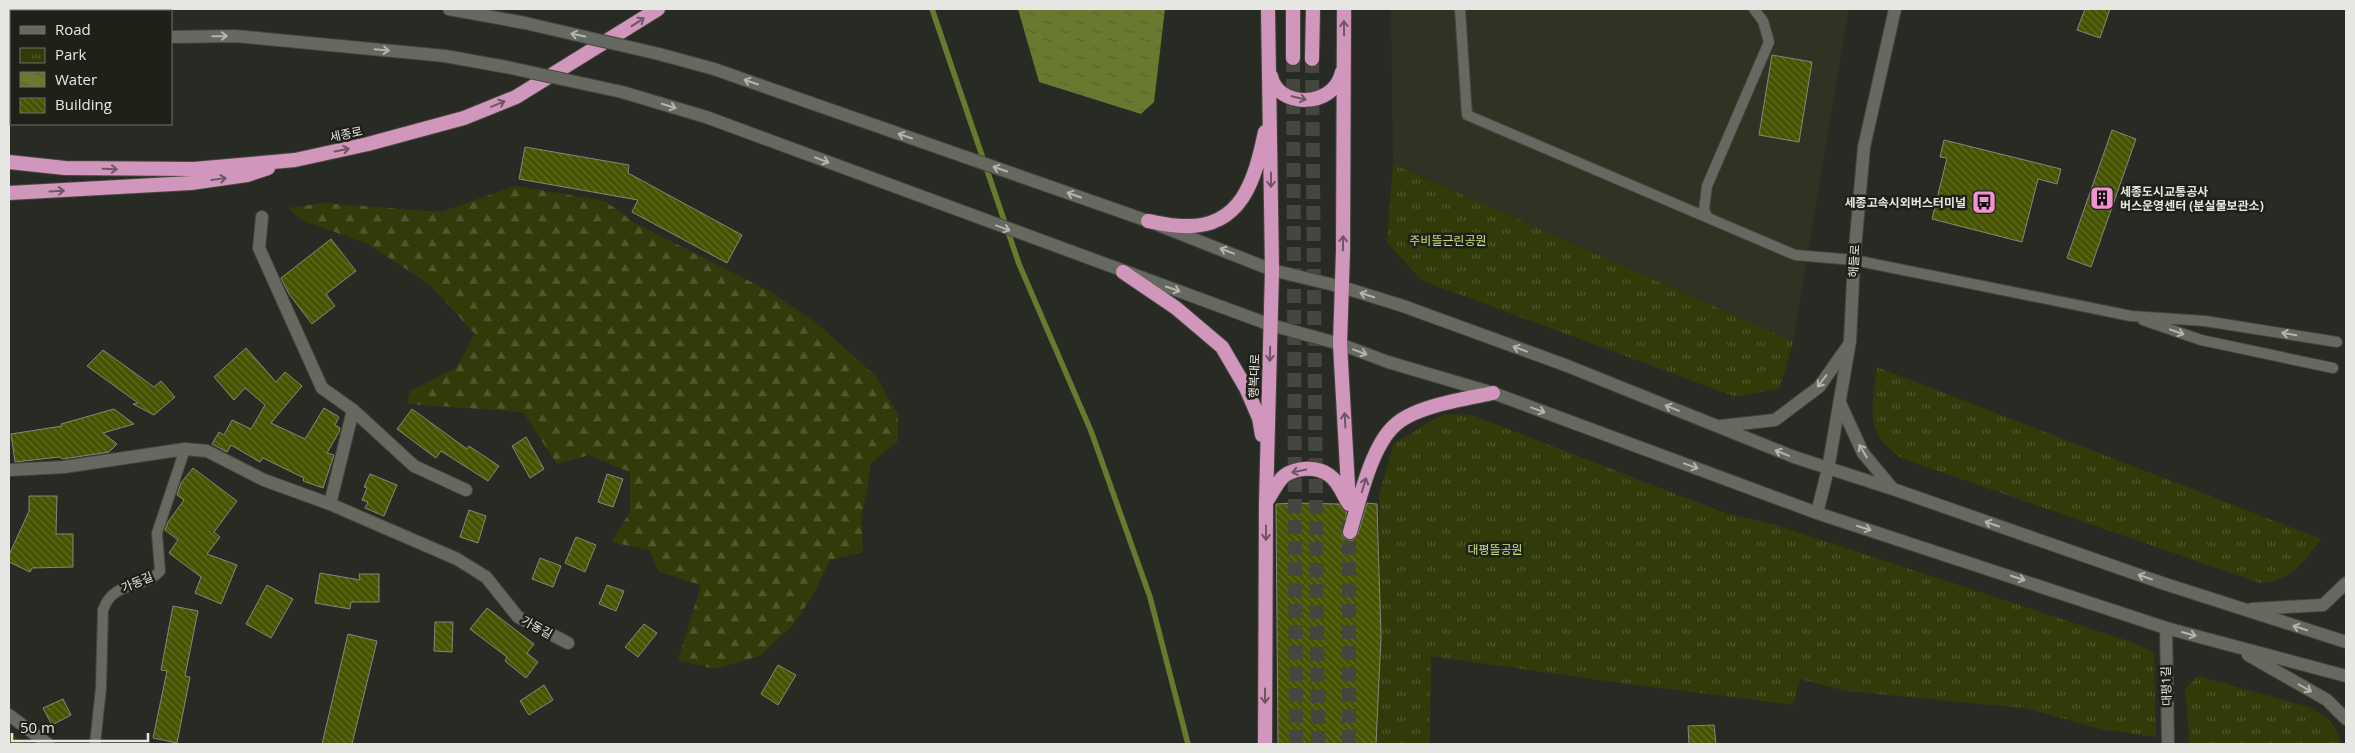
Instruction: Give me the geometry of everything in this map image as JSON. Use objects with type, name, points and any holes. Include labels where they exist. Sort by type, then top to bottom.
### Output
[{"type":"highway","name":"세종로","points":[[9,162],[65,168],[194,169],[295,160],[368,144],[473,115],[516,97],[658,9]]},
{"type":"highway","name":"행복대로","points":[[1265,744],[1266,503],[1272,270],[1268,9]]},
{"type":"highway","points":[[1293,9],[1293,58]]},
{"type":"highway","points":[[1312,59],[1314,9]]},
{"type":"highway","points":[[1266,503],[1283,477],[1291,472],[1303,469],[1315,469],[1330,475],[1339,486],[1348,504],[1340,344],[1345,59],[1344,9]]},
{"type":"highway","points":[[1269,65],[1273,83],[1282,92],[1295,98],[1308,100],[1321,98],[1331,91],[1340,81],[1345,59]]},
{"type":"highway","points":[[1148,221],[1184,226],[1206,224],[1226,217],[1244,196],[1258,166],[1270,96]]},
{"type":"highway","points":[[9,193],[191,183],[247,175],[295,160]]},
{"type":"highway","points":[[1124,272],[1176,308],[1222,347],[1246,388],[1259,418],[1267,457]]},
{"type":"highway","points":[[1350,532],[1365,479],[1384,437],[1395,424],[1407,417],[1440,404],[1492,394]]},
{"type":"street","points":[[448,9],[525,23],[659,54],[714,69],[1148,221],[1272,270],[1342,287],[1403,306],[1564,365],[1828,469],[1893,489],[2243,609],[2346,642]]},
{"type":"street","name":"해들로","points":[[1817,513],[1828,469],[1850,342],[1854,260],[1864,147],[1895,9]]},
{"type":"street","points":[[172,38],[235,36],[445,56],[622,92],[706,117],[1270,325],[1340,344],[1388,362],[1492,394],[1817,513],[2166,628],[2346,676]]},
{"type":"street","points":[[262,217],[259,248],[322,388],[353,410],[414,466],[466,490]]},
{"type":"street","points":[[1717,426],[1774,420],[1819,387],[1850,342]]},
{"type":"street","points":[[1840,403],[1863,453],[1893,489]]},
{"type":"street","points":[[330,504],[353,410]]},
{"type":"street","name":"가동길","points":[[9,470],[64,467],[185,449],[207,451],[264,480],[330,504],[457,559],[486,577],[518,617],[568,643]]},
{"type":"street","points":[[2243,609],[2323,605],[2346,584]]},
{"type":"street","name":"대평1길","points":[[2166,628],[2168,744]]},
{"type":"street","points":[[2233,646],[2327,700],[2346,719]]},
{"type":"street","points":[[9,715],[48,744]]},
{"type":"lane","points":[[1460,9],[1467,115],[1795,255],[1854,260],[2131,316],[2201,340],[2333,368]]},
{"type":"lane","points":[[1708,218],[1704,210],[1707,186],[1768,42],[1763,21],[1754,9]]},
{"type":"lane","points":[[2131,316],[2206,321],[2337,342]]},
{"type":"lane","name":"가동길","points":[[95,744],[101,688],[103,610],[106,601],[120,589],[154,577],[160,571],[157,533],[185,449]]},
{"type":"shaded area","points":[[1391,9],[1849,9],[1793,341],[1393,164]]},
{"type":"green space","name":"주비뜰근린공원","points":[[1393,164],[1793,341],[1780,388],[1736,397],[1421,280],[1387,242]]},
{"type":"green space","points":[[516,186],[605,201],[635,223],[771,292],[816,323],[876,376],[898,415],[898,441],[870,464],[861,518],[863,552],[830,560],[813,595],[793,625],[760,656],[714,669],[678,660],[701,585],[659,572],[649,550],[611,542],[630,512],[630,472],[589,455],[557,464],[523,412],[407,404],[410,391],[456,368],[475,334],[429,284],[366,243],[301,220],[289,208],[324,203],[441,212]]},
{"type":"green space","points":[[1877,367],[2321,539],[2296,569],[2280,579],[2260,583],[1901,458],[1880,437],[1875,428],[1873,407]]},
{"type":"green space","name":"대평뜰공원","points":[[1445,414],[1472,415],[1725,513],[1776,525],[2131,642],[2154,652],[2156,737],[2101,729],[2025,708],[1846,691],[1800,679],[1793,705],[1431,656],[1430,744],[1376,744],[1381,650],[1379,495],[1394,443]]},
{"type":"green space","points":[[2198,676],[2312,708],[2323,715],[2335,727],[2341,744],[2190,744],[2185,689]]},
{"type":"green space","points":[[9,731],[24,744],[9,744]]},
{"type":"water","points":[[1018,9],[1165,9],[1154,102],[1141,114],[1039,82]]},
{"type":"building","points":[[2085,9],[2110,9],[2100,38],[2077,30]]},
{"type":"building","points":[[1772,55],[1812,62],[1799,142],[1759,135]]},
{"type":"building","name":"세종도시교통공사 버스운영센터 (분실물보관소)","points":[[2112,130],[2136,139],[2091,267],[2067,258]]},
{"type":"building","name":"세종고속시외버스터미널","points":[[1944,140],[2061,169],[2057,184],[2038,179],[2022,242],[1932,219],[1947,158],[1940,157]]},
{"type":"building","points":[[525,147],[629,165],[628,173],[742,235],[727,263],[632,212],[638,200],[519,179]]},
{"type":"building","points":[[331,239],[356,271],[326,294],[335,306],[312,324],[289,294],[281,278]]},
{"type":"building","points":[[246,348],[276,382],[285,372],[302,386],[271,423],[305,439],[324,408],[339,417],[335,425],[340,428],[339,432],[327,453],[334,455],[323,488],[303,481],[304,478],[263,458],[260,462],[231,445],[227,452],[212,444],[219,432],[224,435],[232,420],[251,429],[265,405],[245,388],[234,400],[214,377]]},
{"type":"building","points":[[103,350],[154,387],[161,381],[175,397],[154,415],[133,404],[138,403],[87,366]]},
{"type":"building","points":[[114,409],[134,424],[103,433],[117,444],[109,452],[63,459],[59,457],[15,462],[11,434],[62,426],[61,424]]},
{"type":"building","points":[[412,409],[467,449],[469,446],[499,466],[488,481],[441,451],[436,458],[397,429]]},
{"type":"building","points":[[526,437],[544,469],[530,478],[512,446]]},
{"type":"building","points":[[193,468],[237,501],[214,532],[220,537],[207,554],[237,565],[221,604],[195,593],[201,577],[169,553],[178,540],[165,530],[168,522],[184,500],[177,495],[181,483]]},
{"type":"building","points":[[370,474],[397,485],[384,516],[365,508],[368,502],[362,500],[367,488],[364,487]]},
{"type":"building","points":[[607,474],[623,479],[613,507],[598,502]]},
{"type":"building","points":[[29,496],[57,496],[56,534],[73,534],[73,567],[32,568],[30,572],[9,562],[9,555],[29,511]]},
{"type":"building","points":[[1367,503],[1377,504],[1381,637],[1376,744],[1278,744],[1276,504],[1339,504],[1347,512],[1342,535],[1344,538],[1352,541],[1358,534]]},
{"type":"building","points":[[469,510],[486,516],[478,543],[460,537]]},
{"type":"building","points":[[576,537],[596,545],[585,572],[565,563]]},
{"type":"building","points":[[540,558],[561,566],[553,587],[532,579]]},
{"type":"building","points":[[320,573],[360,580],[359,574],[379,574],[379,602],[351,602],[350,609],[315,603]]},
{"type":"building","points":[[267,585],[293,599],[271,638],[246,624]]},
{"type":"building","points":[[607,585],[624,591],[616,611],[599,604]]},
{"type":"building","points":[[173,606],[198,611],[185,676],[190,677],[177,743],[153,738],[167,671],[161,670]]},
{"type":"building","points":[[487,608],[534,644],[527,653],[538,662],[526,678],[505,661],[507,657],[470,629]]},
{"type":"building","points":[[435,622],[453,622],[452,652],[434,651]]},
{"type":"building","points":[[644,624],[657,633],[638,657],[625,647]]},
{"type":"building","points":[[348,634],[377,641],[352,744],[322,744]]},
{"type":"building","points":[[778,665],[796,675],[778,705],[761,694]]},
{"type":"building","points":[[544,685],[553,700],[529,715],[520,701]]},
{"type":"building","points":[[63,699],[71,715],[52,725],[43,708]]},
{"type":"building","points":[[1714,725],[1716,744],[1689,744],[1688,726]]},
{"type":"waterway","points":[[932,9],[1019,264],[1091,431],[1150,597],[1188,744]]},
{"type":"tunnel","points":[[1293,58],[1296,744]]},
{"type":"tunnel","points":[[1312,59],[1318,744]]},
{"type":"tunnel","points":[[1349,520],[1349,744]]},
{"type":"place","name":"세종도시교통공사 버스운영센터 (분실물보관소)","points":[[2102,198]]},
{"type":"place","name":"세종고속시외버스터미널","points":[[1984,202]]}]
